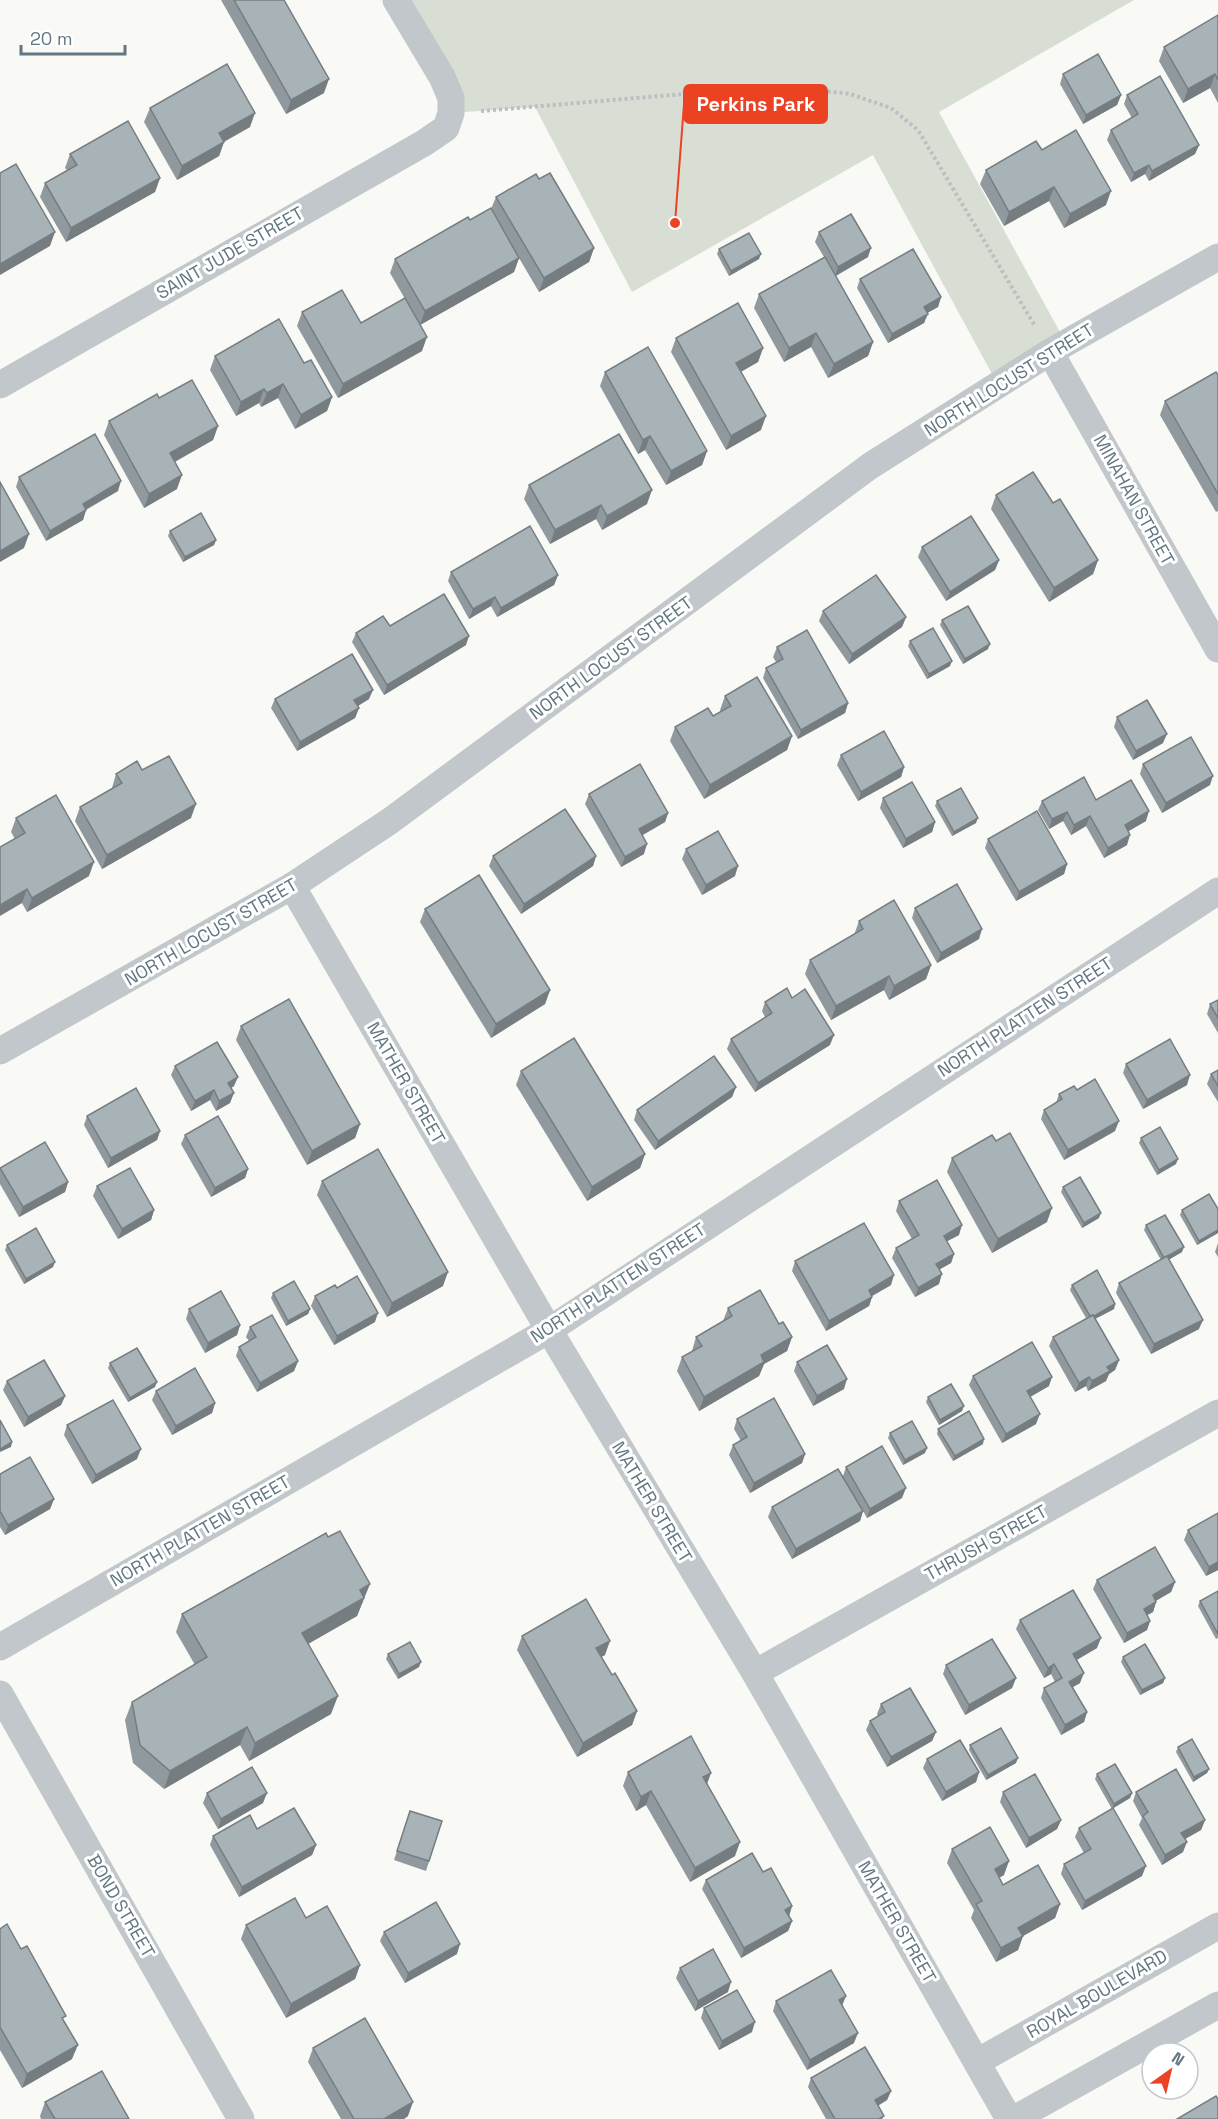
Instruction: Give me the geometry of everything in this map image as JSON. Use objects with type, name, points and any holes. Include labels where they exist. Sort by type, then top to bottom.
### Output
[{"type":"street","points":[[396,0],[442,77],[451,98],[451,113]]},
{"type":"street","name":"SAINT JUDE STREET","points":[[0,385],[424,143],[446,128],[451,113]]},
{"type":"street","name":"NORTH LOCUST STREET","points":[[0,1051],[292,886],[399,814],[870,466],[1050,352],[1218,257]]},
{"type":"street","name":"MINAHAN STREET","points":[[1050,352],[1218,649]]},
{"type":"street","name":"MATHER STREET","points":[[292,886],[549,1330],[754,1673],[1009,2119]]},
{"type":"street","name":"NORTH PLATTEN STREET","points":[[0,1647],[549,1330],[1218,891]]},
{"type":"street","name":"THRUSH STREET","points":[[754,1673],[1218,1413]]},
{"type":"street","name":"BOND STREET","points":[[0,1694],[241,2119]]},
{"type":"street","name":"ROYAL BOULEVARD","points":[[977,2062],[1218,1926]]},
{"type":"street","points":[[1014,2119],[1218,2005]]},
{"type":"path","points":[[451,113],[781,86],[850,94],[891,108],[918,130],[1050,352]]},
{"type":"shaded area","points":[[387,0],[1134,0],[939,112],[1066,343],[998,385],[873,155],[632,292],[535,107],[451,113]]},
{"type":"building","points":[[234,0],[284,0],[329,79],[291,100]]},
{"type":"building","points":[[1218,15],[1218,80],[1215,74],[1188,89],[1164,47]]},
{"type":"building","points":[[1098,54],[1121,95],[1086,115],[1063,74]]},
{"type":"building","points":[[227,64],[255,113],[219,133],[224,142],[182,166],[150,108]]},
{"type":"building","points":[[1160,76],[1199,145],[1152,171],[1149,165],[1134,173],[1111,130],[1138,114],[1127,95]]},
{"type":"building","points":[[128,121],[160,178],[71,228],[45,183],[77,165],[70,154]]},
{"type":"building","points":[[1076,130],[1111,191],[1070,214],[1054,187],[1009,212],[986,170],[1036,141],[1042,150]]},
{"type":"building","points":[[16,164],[55,232],[0,264],[0,173]]},
{"type":"building","points":[[550,173],[594,248],[544,278],[496,197],[536,174],[539,179]]},
{"type":"building","points":[[491,208],[519,258],[425,311],[395,259],[468,217],[470,220]]},
{"type":"building","points":[[851,214],[871,248],[838,267],[819,232]]},
{"type":"building","points":[[749,233],[761,254],[731,271],[719,249]]},
{"type":"building","points":[[913,249],[941,297],[924,307],[928,314],[892,334],[860,279]]},
{"type":"building","points":[[825,257],[873,342],[834,364],[816,333],[789,348],[759,294]]},
{"type":"building","points":[[342,290],[361,323],[405,298],[427,337],[343,384],[302,312]]},
{"type":"building","points":[[738,303],[763,348],[736,363],[766,416],[731,436],[676,338]]},
{"type":"building","points":[[279,319],[304,363],[311,360],[332,397],[301,415],[283,384],[267,393],[264,389],[241,402],[215,356]]},
{"type":"building","points":[[648,347],[707,451],[671,471],[650,436],[643,440],[605,372]]},
{"type":"building","points":[[1216,372],[1218,375],[1218,494],[1165,401]]},
{"type":"building","points":[[192,380],[218,426],[170,453],[182,475],[149,494],[109,421],[157,394],[159,398]]},
{"type":"building","points":[[95,434],[121,481],[83,504],[86,510],[50,531],[19,477]]},
{"type":"building","points":[[619,434],[652,490],[607,516],[601,505],[555,530],[529,485]]},
{"type":"building","points":[[1033,472],[1053,503],[1060,499],[1098,560],[1054,588],[996,495]]},
{"type":"building","points":[[0,482],[29,534],[0,551]]},
{"type":"building","points":[[201,513],[216,540],[185,557],[170,531]]},
{"type":"building","points":[[971,516],[999,560],[950,592],[922,547]]},
{"type":"building","points":[[530,526],[558,575],[501,608],[495,597],[473,609],[451,572]]},
{"type":"building","points":[[876,575],[906,617],[852,654],[823,611]]},
{"type":"building","points":[[444,594],[469,636],[387,685],[356,633],[383,616],[390,626]]},
{"type":"building","points":[[968,606],[990,644],[965,659],[942,620]]},
{"type":"building","points":[[933,628],[952,661],[929,674],[910,641]]},
{"type":"building","points":[[807,630],[848,703],[801,730],[766,668],[783,659],[777,647]]},
{"type":"building","points":[[352,654],[373,690],[354,700],[359,708],[300,742],[275,699]]},
{"type":"building","points":[[757,677],[792,736],[710,785],[675,727],[708,708],[713,716],[731,706],[725,696]]},
{"type":"building","points":[[1147,700],[1167,734],[1136,751],[1117,717]]},
{"type":"building","points":[[884,731],[904,767],[861,792],[841,755]]},
{"type":"building","points":[[1191,737],[1213,776],[1166,803],[1143,764]]},
{"type":"building","points":[[169,756],[196,804],[107,855],[80,807],[122,783],[116,774],[137,761],[142,770]]},
{"type":"building","points":[[640,764],[668,813],[639,829],[647,844],[625,857],[589,794]]},
{"type":"building","points":[[1084,777],[1096,800],[1131,780],[1149,811],[1125,825],[1130,835],[1108,848],[1090,816],[1074,825],[1067,812],[1052,819],[1042,801]]},
{"type":"building","points":[[912,782],[935,822],[906,839],[883,798]]},
{"type":"building","points":[[961,788],[978,818],[954,832],[937,801]]},
{"type":"building","points":[[56,795],[94,862],[32,898],[27,889],[0,905],[0,847],[25,833],[16,818]]},
{"type":"building","points":[[565,809],[596,856],[524,904],[493,856]]},
{"type":"building","points":[[1037,811],[1067,864],[1019,892],[988,839]]},
{"type":"building","points":[[718,831],[738,866],[706,885],[686,849]]},
{"type":"building","points":[[479,875],[550,990],[496,1024],[425,909]]},
{"type":"building","points":[[957,884],[982,929],[941,953],[915,908]]},
{"type":"building","points":[[894,900],[931,965],[894,986],[889,976],[836,1006],[810,960],[863,929],[859,921]]},
{"type":"building","points":[[787,988],[792,998],[805,989],[834,1035],[758,1083],[731,1039],[772,1013],[765,1002]]},
{"type":"building","points":[[289,999],[360,1124],[312,1151],[241,1026]]},
{"type":"building","points":[[1218,1000],[1218,1018],[1210,1004]]},
{"type":"building","points":[[574,1038],[645,1154],[592,1187],[521,1071]]},
{"type":"building","points":[[1170,1039],[1190,1075],[1147,1100],[1126,1064]]},
{"type":"building","points":[[217,1042],[238,1077],[228,1083],[234,1093],[219,1101],[214,1090],[195,1101],[175,1066]]},
{"type":"building","points":[[714,1056],[736,1087],[658,1141],[637,1110]]},
{"type":"building","points":[[1218,1070],[1218,1086],[1211,1074]]},
{"type":"building","points":[[1095,1079],[1119,1121],[1068,1150],[1044,1110],[1062,1099],[1059,1094],[1074,1086],[1077,1090]]},
{"type":"building","points":[[136,1088],[160,1131],[111,1158],[87,1116]]},
{"type":"building","points":[[218,1116],[248,1169],[215,1188],[185,1135]]},
{"type":"building","points":[[1160,1127],[1178,1159],[1159,1170],[1141,1138]]},
{"type":"building","points":[[1010,1133],[1052,1208],[998,1239],[952,1158],[992,1135],[996,1141]]},
{"type":"building","points":[[45,1142],[68,1182],[23,1207],[0,1168]]},
{"type":"building","points":[[378,1149],[448,1272],[392,1303],[322,1181]]},
{"type":"building","points":[[130,1168],[154,1210],[122,1229],[97,1186]]},
{"type":"building","points":[[1080,1177],[1101,1213],[1084,1223],[1063,1187]]},
{"type":"building","points":[[937,1180],[962,1225],[944,1236],[954,1254],[936,1264],[942,1274],[918,1288],[896,1248],[919,1235],[899,1201]]},
{"type":"building","points":[[1209,1194],[1218,1209],[1218,1230],[1199,1241],[1182,1210]]},
{"type":"building","points":[[1165,1215],[1184,1247],[1164,1258],[1146,1225]]},
{"type":"building","points":[[864,1223],[894,1275],[869,1290],[872,1297],[829,1321],[795,1261]]},
{"type":"building","points":[[36,1228],[55,1262],[26,1279],[7,1245]]},
{"type":"building","points":[[1167,1256],[1203,1320],[1154,1344],[1119,1283]]},
{"type":"building","points":[[1097,1270],[1115,1304],[1090,1316],[1072,1285]]},
{"type":"building","points":[[357,1276],[378,1313],[337,1336],[315,1296],[335,1285],[337,1288]]},
{"type":"building","points":[[294,1281],[310,1309],[288,1321],[273,1293]]},
{"type":"building","points":[[760,1290],[779,1324],[783,1322],[792,1337],[761,1355],[764,1362],[704,1397],[682,1357],[702,1346],[696,1337],[732,1316],[728,1308]]},
{"type":"building","points":[[221,1291],[240,1325],[208,1343],[189,1309]]},
{"type":"building","points":[[272,1315],[298,1361],[260,1383],[239,1347],[256,1337],[250,1327]]},
{"type":"building","points":[[1093,1315],[1119,1360],[1107,1367],[1110,1371],[1092,1381],[1089,1377],[1079,1383],[1053,1337]]},
{"type":"building","points":[[1032,1342],[1052,1377],[1027,1391],[1040,1414],[1006,1434],[973,1376]]},
{"type":"building","points":[[827,1345],[847,1379],[817,1396],[797,1362]]},
{"type":"building","points":[[137,1348],[157,1382],[130,1398],[110,1363]]},
{"type":"building","points":[[44,1360],[65,1396],[28,1417],[7,1381]]},
{"type":"building","points":[[195,1368],[215,1403],[176,1426],[156,1391]]},
{"type":"building","points":[[951,1384],[964,1406],[940,1420],[928,1397]]},
{"type":"building","points":[[774,1398],[805,1454],[754,1483],[733,1445],[747,1437],[737,1419]]},
{"type":"building","points":[[113,1400],[141,1449],[96,1475],[67,1425]]},
{"type":"building","points":[[969,1411],[984,1439],[955,1456],[938,1429]]},
{"type":"building","points":[[0,1420],[12,1442],[0,1449]]},
{"type":"building","points":[[912,1421],[927,1448],[905,1460],[890,1433]]},
{"type":"building","points":[[882,1446],[906,1488],[870,1509],[846,1467]]},
{"type":"building","points":[[30,1457],[54,1499],[8,1525],[0,1511],[0,1474]]},
{"type":"building","points":[[838,1469],[863,1511],[796,1549],[772,1507]]},
{"type":"building","points":[[1218,1513],[1218,1562],[1209,1567],[1188,1530]]},
{"type":"building","points":[[340,1531],[370,1584],[360,1590],[364,1598],[302,1633],[338,1696],[255,1743],[247,1727],[170,1771],[140,1745],[132,1702],[207,1657],[182,1614],[326,1533],[328,1537]]},
{"type":"building","points":[[1155,1547],[1175,1582],[1153,1595],[1156,1602],[1144,1609],[1150,1621],[1127,1633],[1097,1580]]},
{"type":"building","points":[[1073,1590],[1101,1638],[1073,1654],[1084,1673],[1069,1682],[1087,1712],[1065,1725],[1044,1688],[1062,1678],[1054,1664],[1048,1668],[1020,1620]]},
{"type":"building","points":[[1218,1591],[1218,1634],[1200,1601]]},
{"type":"building","points":[[586,1599],[610,1641],[596,1648],[612,1675],[615,1673],[637,1711],[583,1743],[522,1636]]},
{"type":"building","points":[[992,1639],[1016,1678],[969,1705],[946,1665]]},
{"type":"building","points":[[410,1642],[421,1662],[399,1674],[388,1654]]},
{"type":"building","points":[[1145,1644],[1165,1678],[1142,1690],[1123,1657]]},
{"type":"building","points":[[910,1688],[936,1732],[891,1757],[870,1721],[885,1712],[881,1704]]},
{"type":"building","points":[[1001,1728],[1018,1758],[988,1775],[970,1745]]},
{"type":"building","points":[[691,1736],[711,1773],[703,1777],[740,1842],[695,1868],[651,1791],[641,1797],[628,1772]]},
{"type":"building","points":[[1192,1739],[1209,1769],[1194,1777],[1178,1747]]},
{"type":"building","points":[[960,1740],[979,1772],[946,1792],[927,1759]]},
{"type":"building","points":[[1115,1764],[1132,1793],[1114,1804],[1097,1774]]},
{"type":"building","points":[[252,1767],[267,1793],[221,1819],[207,1793]]},
{"type":"building","points":[[1176,1769],[1205,1820],[1181,1833],[1187,1842],[1165,1855],[1143,1816],[1148,1812],[1136,1792]]},
{"type":"building","points":[[1035,1774],[1061,1820],[1029,1838],[1003,1792]]},
{"type":"building","points":[[294,1808],[316,1845],[242,1887],[213,1836],[250,1815],[257,1829]]},
{"type":"building","points":[[1113,1808],[1146,1866],[1085,1901],[1064,1864],[1091,1849],[1079,1828]]},
{"type":"building","points":[[410,1811],[442,1821],[429,1861],[397,1851]]},
{"type":"building","points":[[990,1827],[1009,1861],[995,1869],[1003,1885],[1038,1865],[1060,1904],[1018,1928],[1023,1936],[1001,1948],[976,1904],[982,1901],[952,1849]]},
{"type":"building","points":[[752,1853],[763,1872],[771,1868],[792,1906],[785,1910],[792,1921],[744,1948],[706,1880]]},
{"type":"building","points":[[295,1898],[306,1918],[327,1906],[360,1965],[291,2004],[246,1925]]},
{"type":"building","points":[[436,1902],[460,1944],[408,1973],[384,1932]]},
{"type":"building","points":[[7,1924],[21,1949],[27,1946],[66,2016],[62,2018],[78,2045],[27,2074],[0,2027],[0,1929]]},
{"type":"building","points":[[713,1949],[731,1982],[698,2001],[680,1968]]},
{"type":"building","points":[[831,1970],[846,1996],[839,2000],[858,2033],[810,2060],[776,2001]]},
{"type":"building","points":[[737,1990],[755,2022],[722,2041],[704,2008]]},
{"type":"building","points":[[365,2018],[413,2102],[384,2119],[354,2119],[313,2048]]},
{"type":"building","points":[[865,2047],[891,2091],[875,2100],[884,2116],[879,2119],[835,2119],[811,2078]]},
{"type":"building","points":[[102,2071],[129,2119],[55,2119],[45,2102]]},
{"type":"building","points":[[1216,2096],[1218,2119],[1177,2119]]},
{"type":"place","name":"Perkins Park","points":[[675,223]]}]
